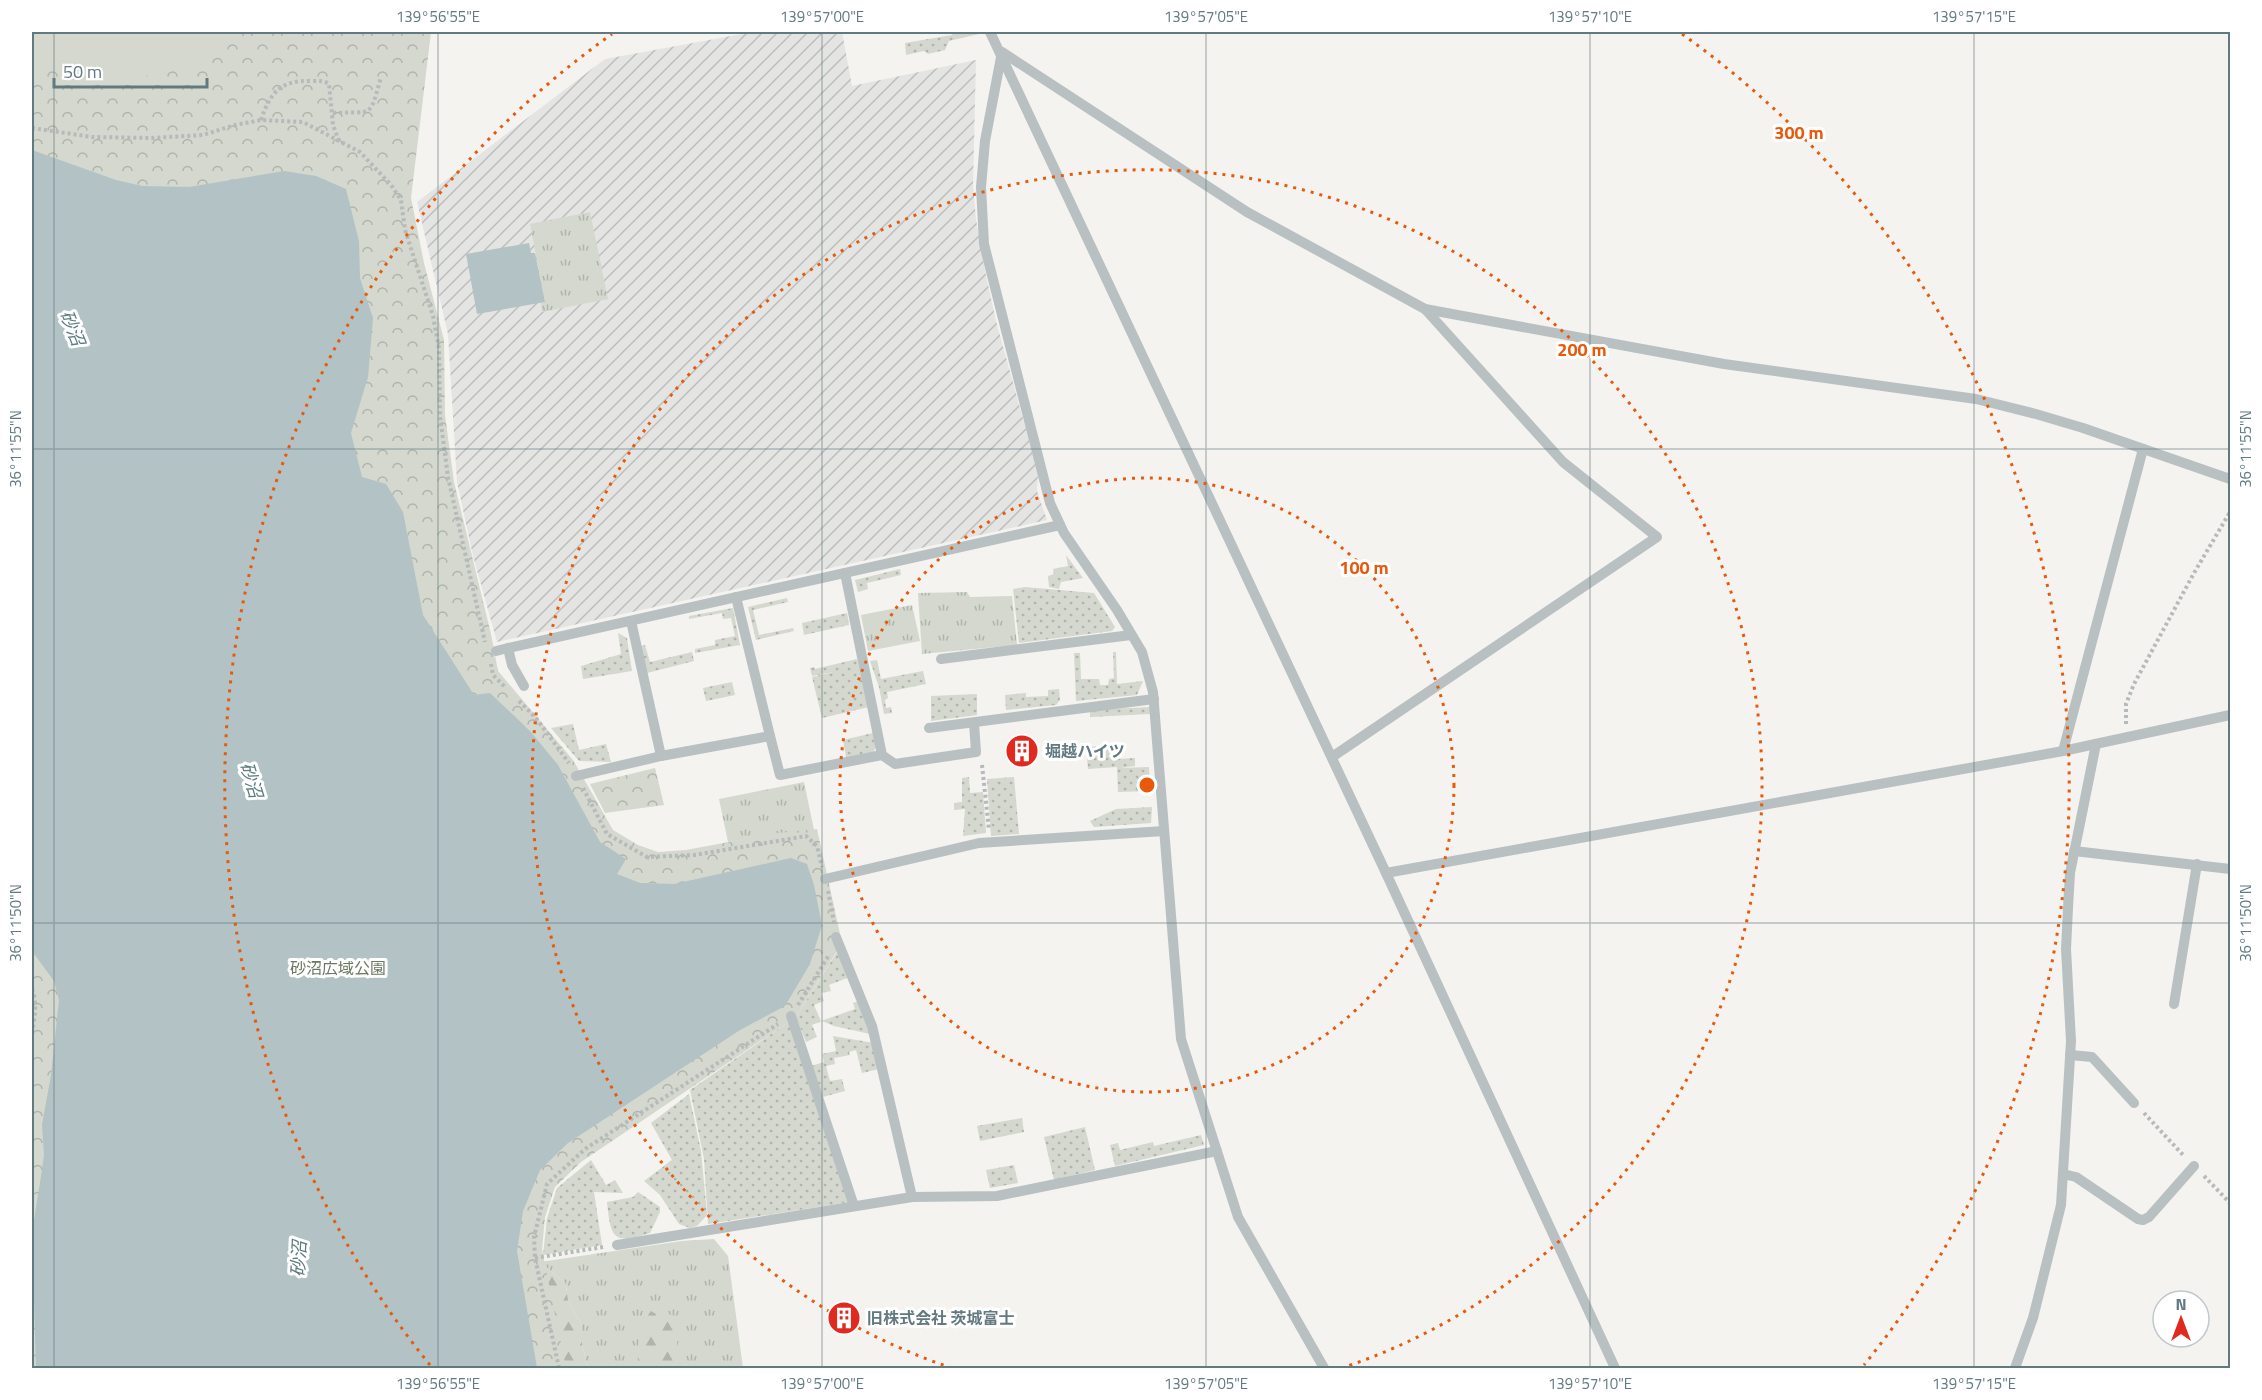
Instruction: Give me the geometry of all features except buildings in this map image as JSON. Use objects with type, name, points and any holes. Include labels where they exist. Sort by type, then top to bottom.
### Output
[{"type":"street","points":[[990,32],[1002,52],[1332,757],[1615,1368]]},
{"type":"street","points":[[1002,52],[1247,212],[1425,309],[1724,364],[1976,399],[2036,414],[2230,479]]},
{"type":"street","points":[[1002,52],[985,141],[981,187],[984,244],[1050,503],[1060,525],[1142,652],[1154,699],[1181,1039],[1238,1217],[1324,1368]]},
{"type":"street","points":[[1332,757],[1657,537],[1563,462],[1425,309]]},
{"type":"street","points":[[2063,751],[2143,449]]},
{"type":"street","points":[[496,651],[1060,525]]},
{"type":"street","points":[[845,573],[882,755],[894,764],[976,752],[974,723]]},
{"type":"street","points":[[736,597],[780,776],[882,755]]},
{"type":"street","points":[[631,621],[661,756]]},
{"type":"street","points":[[941,660],[1131,635]]},
{"type":"street","points":[[508,648],[512,665],[524,686]]},
{"type":"street","points":[[929,728],[1154,699]]},
{"type":"street","points":[[1386,873],[2063,751],[2230,715]]},
{"type":"street","points":[[576,776],[661,756],[770,736]]},
{"type":"street","points":[[2015,1368],[2033,1318],[2061,1205],[2070,1055],[2066,949],[2068,897],[2074,851],[2096,744]]},
{"type":"street","points":[[825,879],[979,843],[1164,831]]},
{"type":"street","points":[[2074,851],[2230,869]]},
{"type":"street","points":[[2174,1004],[2197,864]]},
{"type":"street","points":[[836,937],[872,1026],[912,1197]]},
{"type":"street","points":[[791,1016],[854,1206]]},
{"type":"street","points":[[2070,1055],[2092,1058],[2134,1103]]},
{"type":"street","points":[[617,1245],[912,1197],[997,1196],[1216,1151]]},
{"type":"street","points":[[2063,1174],[2076,1177],[2138,1219],[2143,1220],[2150,1217],[2194,1166]]},
{"type":"path","points":[[333,113],[370,110],[374,105],[381,77]]},
{"type":"path","points":[[261,120],[267,100],[278,88],[298,80],[325,81],[329,84],[333,125],[339,141]]},
{"type":"path","points":[[2128,738],[2126,704],[2134,684],[2230,512]]},
{"type":"path","points":[[976,752],[980,751],[990,842]]},
{"type":"path","points":[[32,989],[35,996],[35,1014],[32,1034]]},
{"type":"path","points":[[536,1258],[617,1245]]},
{"type":"shaded area","points":[[753,32],[842,32],[852,86],[976,60],[973,185],[976,219],[996,321],[1038,473],[1037,491],[1047,520],[497,642],[473,556],[457,482],[448,334],[417,202],[605,59]]},
{"type":"green space","name":"砂沼","points":[[32,32],[431,32],[411,198],[424,263],[444,340],[445,415],[454,482],[498,671],[573,760],[613,830],[638,845],[658,852],[686,850],[777,833],[817,829],[842,943],[796,1017],[581,1162],[555,1187],[545,1217],[542,1250],[566,1368],[32,1368]]},
{"type":"green space","points":[[32,32],[244,32],[222,49],[198,62],[171,71],[115,78],[86,77],[32,66]]},
{"type":"green space","points":[[952,32],[977,32],[979,34],[949,41],[945,50],[928,54],[924,51],[906,55],[905,43],[952,35]]},
{"type":"green space","points":[[590,212],[608,299],[542,312],[541,303],[545,302],[530,224]]},
{"type":"green space","points":[[1066,555],[1083,578],[1061,582],[1059,589],[1049,587],[1048,576],[1054,574],[1053,569],[1068,566]]},
{"type":"green space","points":[[900,569],[901,575],[867,583],[868,589],[858,592],[855,580]]},
{"type":"green space","points":[[1025,587],[1094,593],[1115,627],[1112,631],[1019,643],[1013,589]]},
{"type":"green space","points":[[967,592],[970,597],[1012,596],[1017,645],[922,654],[918,593]]},
{"type":"green space","points":[[787,598],[788,602],[753,610],[759,635],[793,628],[794,631],[756,640],[748,607]]},
{"type":"green space","points":[[912,605],[920,641],[868,651],[861,615]]},
{"type":"green space","points":[[733,608],[740,645],[695,653],[695,649],[715,645],[715,640],[735,636],[731,618],[723,619],[722,613],[689,619],[689,616]]},
{"type":"green space","points":[[847,613],[849,625],[804,635],[802,623]]},
{"type":"green space","points":[[618,633],[627,638],[632,671],[583,679],[581,666],[621,654]]},
{"type":"green space","points":[[645,645],[650,662],[692,652],[694,661],[647,673],[640,646]]},
{"type":"green space","points":[[1113,652],[1116,652],[1117,684],[1143,681],[1137,695],[1076,701],[1074,653],[1080,653],[1081,679],[1099,679],[1100,685],[1108,685],[1109,679],[1114,678]]},
{"type":"green space","points":[[857,659],[869,707],[822,718],[812,677],[833,672],[812,676],[810,668],[815,669]]},
{"type":"green space","points":[[877,660],[881,679],[923,671],[926,684],[887,692],[886,708],[891,707],[892,713],[884,714],[879,687],[870,661]]},
{"type":"green space","points":[[732,682],[735,695],[706,701],[703,688]]},
{"type":"green space","points":[[1059,689],[1060,700],[1056,705],[1006,710],[1005,695],[1026,693],[1026,697],[1048,696],[1048,690]]},
{"type":"green space","points":[[977,694],[977,715],[931,721],[931,696]]},
{"type":"green space","points":[[1150,707],[1150,714],[1090,717],[1090,710]]},
{"type":"green space","points":[[573,724],[579,750],[606,744],[611,762],[579,761],[551,728]]},
{"type":"green space","points":[[873,733],[876,747],[873,752],[846,757],[843,740]]},
{"type":"green space","points":[[1116,746],[1118,759],[1135,758],[1135,766],[1120,768],[1149,767],[1150,791],[1118,792],[1117,767],[1088,769],[1086,747]]},
{"type":"green space","points":[[655,768],[664,805],[605,813],[590,784]]},
{"type":"green space","points":[[969,777],[970,793],[983,792],[986,833],[963,836],[965,809],[954,810],[954,803],[962,802],[962,778]]},
{"type":"green space","points":[[1014,777],[1019,834],[991,836],[987,779]]},
{"type":"green space","points":[[804,782],[814,830],[728,842],[719,799]]},
{"type":"green space","points":[[1152,807],[1151,823],[1094,827],[1090,821],[1116,809]]},
{"type":"green space","points":[[839,949],[850,977],[829,985],[831,991],[821,993],[824,1001],[814,1005],[821,1021],[855,1009],[853,1003],[859,1001],[870,1034],[822,1021],[812,1025],[817,1037],[806,1042],[796,1017]]},
{"type":"green space","points":[[790,1021],[850,1202],[708,1224],[704,1159],[690,1090]]},
{"type":"green space","points":[[833,1036],[874,1043],[879,1069],[862,1073],[856,1050],[849,1052],[850,1055],[834,1058],[835,1064],[826,1066],[830,1081],[842,1079],[845,1091],[819,1098],[811,1066],[824,1062],[822,1054],[836,1051]]},
{"type":"green space","points":[[689,1094],[701,1151],[707,1215],[697,1226],[690,1228],[679,1224],[660,1195],[644,1181],[672,1160],[651,1123]]},
{"type":"green space","points":[[1022,1118],[1024,1132],[980,1141],[977,1126]]},
{"type":"green space","points":[[1085,1127],[1095,1170],[1054,1180],[1044,1137]]},
{"type":"green space","points":[[1201,1135],[1204,1145],[1115,1166],[1110,1145],[1118,1143],[1120,1150],[1153,1142],[1154,1146]]},
{"type":"green space","points":[[591,1160],[606,1185],[615,1180],[623,1193],[594,1192],[602,1245],[543,1255],[547,1218],[557,1188]]},
{"type":"green space","points":[[1014,1165],[1018,1183],[990,1188],[986,1170]]},
{"type":"green space","points":[[638,1192],[660,1207],[650,1233],[628,1238],[616,1236],[610,1224],[607,1202],[633,1197]]},
{"type":"green space","points":[[714,1239],[728,1256],[743,1368],[588,1368],[582,1344],[582,1326],[568,1300],[566,1284],[540,1262],[682,1241]]},
{"type":"green space","points":[[540,1262],[566,1284],[568,1300],[582,1326],[582,1344],[588,1368],[562,1368]]},
{"type":"green space","points":[[651,1311],[669,1314],[679,1319],[676,1359],[668,1368],[640,1368],[638,1362],[639,1339]]},
{"type":"water","name":"砂沼","points":[[32,150],[116,180],[142,186],[189,187],[284,171],[316,176],[346,189],[359,241],[360,278],[373,318],[368,377],[351,433],[362,477],[386,484],[403,512],[423,615],[474,695],[490,693],[530,731],[558,765],[600,842],[626,859],[617,874],[640,883],[674,884],[791,858],[807,864],[822,925],[810,964],[785,1006],[740,1030],[568,1143],[540,1170],[523,1211],[517,1251],[537,1368],[36,1368],[32,1233],[44,1155],[42,1125],[51,1075],[59,1000],[54,981],[32,951]]},
{"type":"water","points":[[529,243],[531,253],[535,253],[545,302],[477,314],[466,254]]},
{"type":"place","name":"堀越ハイツ","points":[[1022,751]]},
{"type":"place","name":"旧株式会社 茨城富士","points":[[844,1318]]},
{"type":"park label","name":"砂沼広域公園","points":[[338,968]]}]
